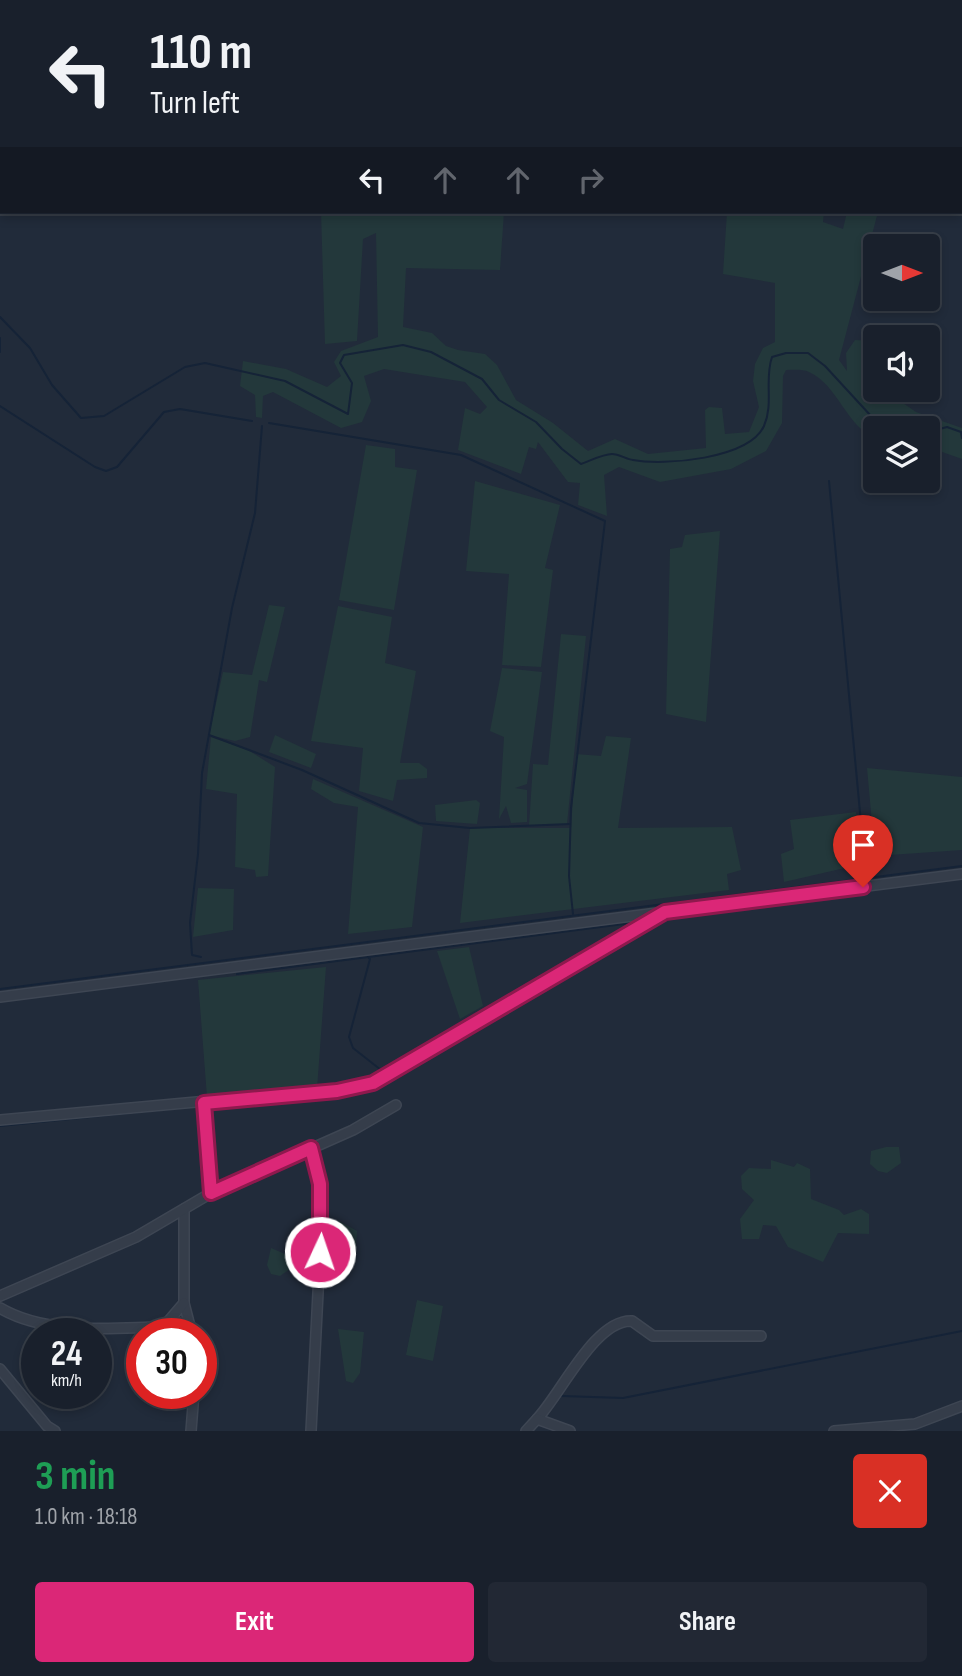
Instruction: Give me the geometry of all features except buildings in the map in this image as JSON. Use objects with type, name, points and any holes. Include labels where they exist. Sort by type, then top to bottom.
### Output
[{"type":"street","points":[[0,997],[962,874]]},
{"type":"street","points":[[0,1120],[337,1091],[373,1083],[665,912]]},
{"type":"street","points":[[204,1103],[211,1193]]},
{"type":"street","points":[[0,1296],[136,1237],[211,1193],[353,1130],[396,1105]]},
{"type":"street","points":[[311,1148],[320,1184],[322,1214],[311,1431]]},
{"type":"street","points":[[184,1209],[184,1303],[188,1318]]},
{"type":"street","points":[[0,1308],[13,1315],[48,1325],[159,1327],[166,1324],[184,1303]]},
{"type":"street","points":[[526,1431],[553,1402],[587,1352],[618,1322],[632,1321],[653,1336],[761,1336]]},
{"type":"street","points":[[0,1369],[47,1426],[55,1431]]},
{"type":"street","points":[[834,1431],[915,1424],[962,1406]]},
{"type":"street","points":[[191,1431],[193,1409]]},
{"type":"street","points":[[537,1419],[570,1431]]},
{"type":"green space","points":[[321,214],[504,214],[500,270],[406,268],[403,327],[432,333],[446,346],[458,350],[485,354],[497,365],[516,400],[553,423],[588,451],[615,439],[648,454],[706,448],[705,410],[709,407],[722,408],[725,434],[749,432],[759,407],[753,381],[755,364],[763,348],[775,342],[775,283],[723,274],[727,214],[824,214],[823,222],[843,229],[847,214],[877,214],[872,234],[863,234],[863,269],[839,360],[847,371],[846,353],[855,340],[863,340],[863,402],[901,402],[928,416],[863,416],[863,430],[819,378],[801,370],[786,370],[783,376],[782,423],[766,451],[731,469],[660,482],[619,467],[604,475],[607,516],[578,505],[580,483],[568,482],[538,442],[536,449],[529,447],[521,474],[458,450],[465,408],[480,414],[487,407],[465,382],[384,369],[364,376],[371,401],[362,422],[341,428],[273,392],[263,396],[262,418],[256,417],[255,395],[240,386],[243,361],[286,369],[327,387],[341,376],[334,362],[341,351],[378,337],[376,233],[363,239],[357,341],[325,344]]},
{"type":"green space","points":[[940,420],[962,428],[962,459],[940,451]]},
{"type":"green space","points":[[366,445],[395,449],[395,467],[417,470],[394,610],[339,600]]},
{"type":"green space","points":[[475,481],[560,505],[545,568],[553,570],[541,667],[502,665],[509,574],[466,571]]},
{"type":"green space","points":[[720,531],[706,722],[666,714],[670,549],[682,547],[685,535]]},
{"type":"green space","points":[[269,605],[285,607],[267,682],[259,680],[250,737],[235,741],[209,735],[223,672],[252,675]]},
{"type":"green space","points":[[338,606],[392,617],[385,663],[416,671],[400,763],[419,763],[427,769],[427,778],[397,780],[393,801],[359,791],[363,748],[311,741]]},
{"type":"green space","points":[[561,634],[586,636],[567,824],[529,826],[533,764],[548,765]]},
{"type":"green space","points":[[502,668],[542,672],[527,784],[515,788],[527,790],[527,822],[511,823],[506,806],[499,819],[504,737],[490,731]]},
{"type":"green space","points":[[275,735],[316,754],[311,768],[269,752]]},
{"type":"green space","points":[[606,736],[631,738],[618,828],[732,827],[741,870],[727,874],[729,890],[460,923],[470,828],[571,828],[576,754],[601,756]]},
{"type":"green space","points":[[211,737],[248,750],[275,767],[268,876],[256,877],[255,870],[235,867],[237,794],[206,789]]},
{"type":"green space","points":[[867,768],[962,777],[962,850],[875,856]]},
{"type":"green space","points":[[313,779],[423,827],[412,927],[348,934],[358,807],[334,803],[311,789]]},
{"type":"green space","points":[[476,800],[480,803],[477,824],[436,821],[435,805]]},
{"type":"green space","points":[[856,812],[862,864],[784,882],[781,854],[794,849],[790,820]]},
{"type":"green space","points":[[198,888],[234,889],[233,930],[193,937]]},
{"type":"green space","points":[[469,947],[483,1006],[460,1019],[437,951]]},
{"type":"green space","points":[[326,967],[317,1089],[207,1097],[198,980]]},
{"type":"green space","points":[[899,1147],[901,1163],[887,1173],[878,1171],[870,1164],[871,1151]]},
{"type":"green space","points":[[771,1160],[794,1167],[797,1163],[810,1169],[811,1199],[839,1210],[844,1215],[861,1209],[869,1214],[869,1234],[838,1233],[823,1262],[788,1247],[776,1226],[763,1225],[759,1239],[742,1239],[740,1219],[754,1200],[742,1189],[741,1176],[749,1168],[771,1169]]},
{"type":"green space","points":[[339,1221],[357,1231],[355,1262],[349,1265],[332,1256],[322,1258],[324,1227]]},
{"type":"green space","points":[[318,1230],[317,1258],[297,1264],[280,1276],[271,1274],[267,1265],[271,1248],[285,1254],[298,1245],[302,1232]]},
{"type":"green space","points":[[417,1300],[443,1306],[433,1361],[406,1355]]},
{"type":"green space","points":[[338,1329],[364,1332],[360,1373],[353,1383],[346,1381]]},
{"type":"waterway","points":[[0,317],[30,348],[52,385],[81,418],[104,416],[185,367],[205,363],[285,381],[348,414],[352,383],[340,363],[344,355],[403,345],[431,352],[482,379],[499,400],[536,422],[581,464],[612,454],[647,462],[684,461],[724,453],[742,446],[764,426],[772,357],[786,353],[808,353],[825,366],[871,416]]},
{"type":"waterway","points":[[0,338],[0,352]]},
{"type":"waterway","points":[[0,406],[95,467],[106,471],[117,467],[164,412],[180,409],[252,421]]},
{"type":"waterway","points":[[269,423],[461,455],[605,521],[571,808],[569,876],[573,914]]},
{"type":"waterway","points":[[201,957],[192,955],[190,923],[198,854],[202,773],[232,608],[255,513],[262,426]]},
{"type":"waterway","points":[[940,429],[947,427],[961,432],[962,438]]},
{"type":"waterway","points":[[829,481],[864,855],[869,876]]},
{"type":"waterway","points":[[209,735],[302,770],[419,823],[470,828],[570,824]]},
{"type":"waterway","points":[[0,989],[962,866]]},
{"type":"waterway","points":[[711,910],[730,908]]},
{"type":"waterway","points":[[648,927],[671,916]]},
{"type":"waterway","points":[[237,974],[639,922]]},
{"type":"waterway","points":[[368,957],[370,959],[349,1037],[353,1048],[381,1070]]},
{"type":"waterway","points":[[360,1091],[393,1079],[441,1049]]},
{"type":"waterway","points":[[0,1126],[180,1108]]},
{"type":"waterway","points":[[562,1396],[623,1398],[962,1331]]},
{"type":"route","points":[[320,1252],[320,1184],[311,1148],[211,1193],[204,1103],[337,1091],[373,1083],[665,912],[863,887]]}]
